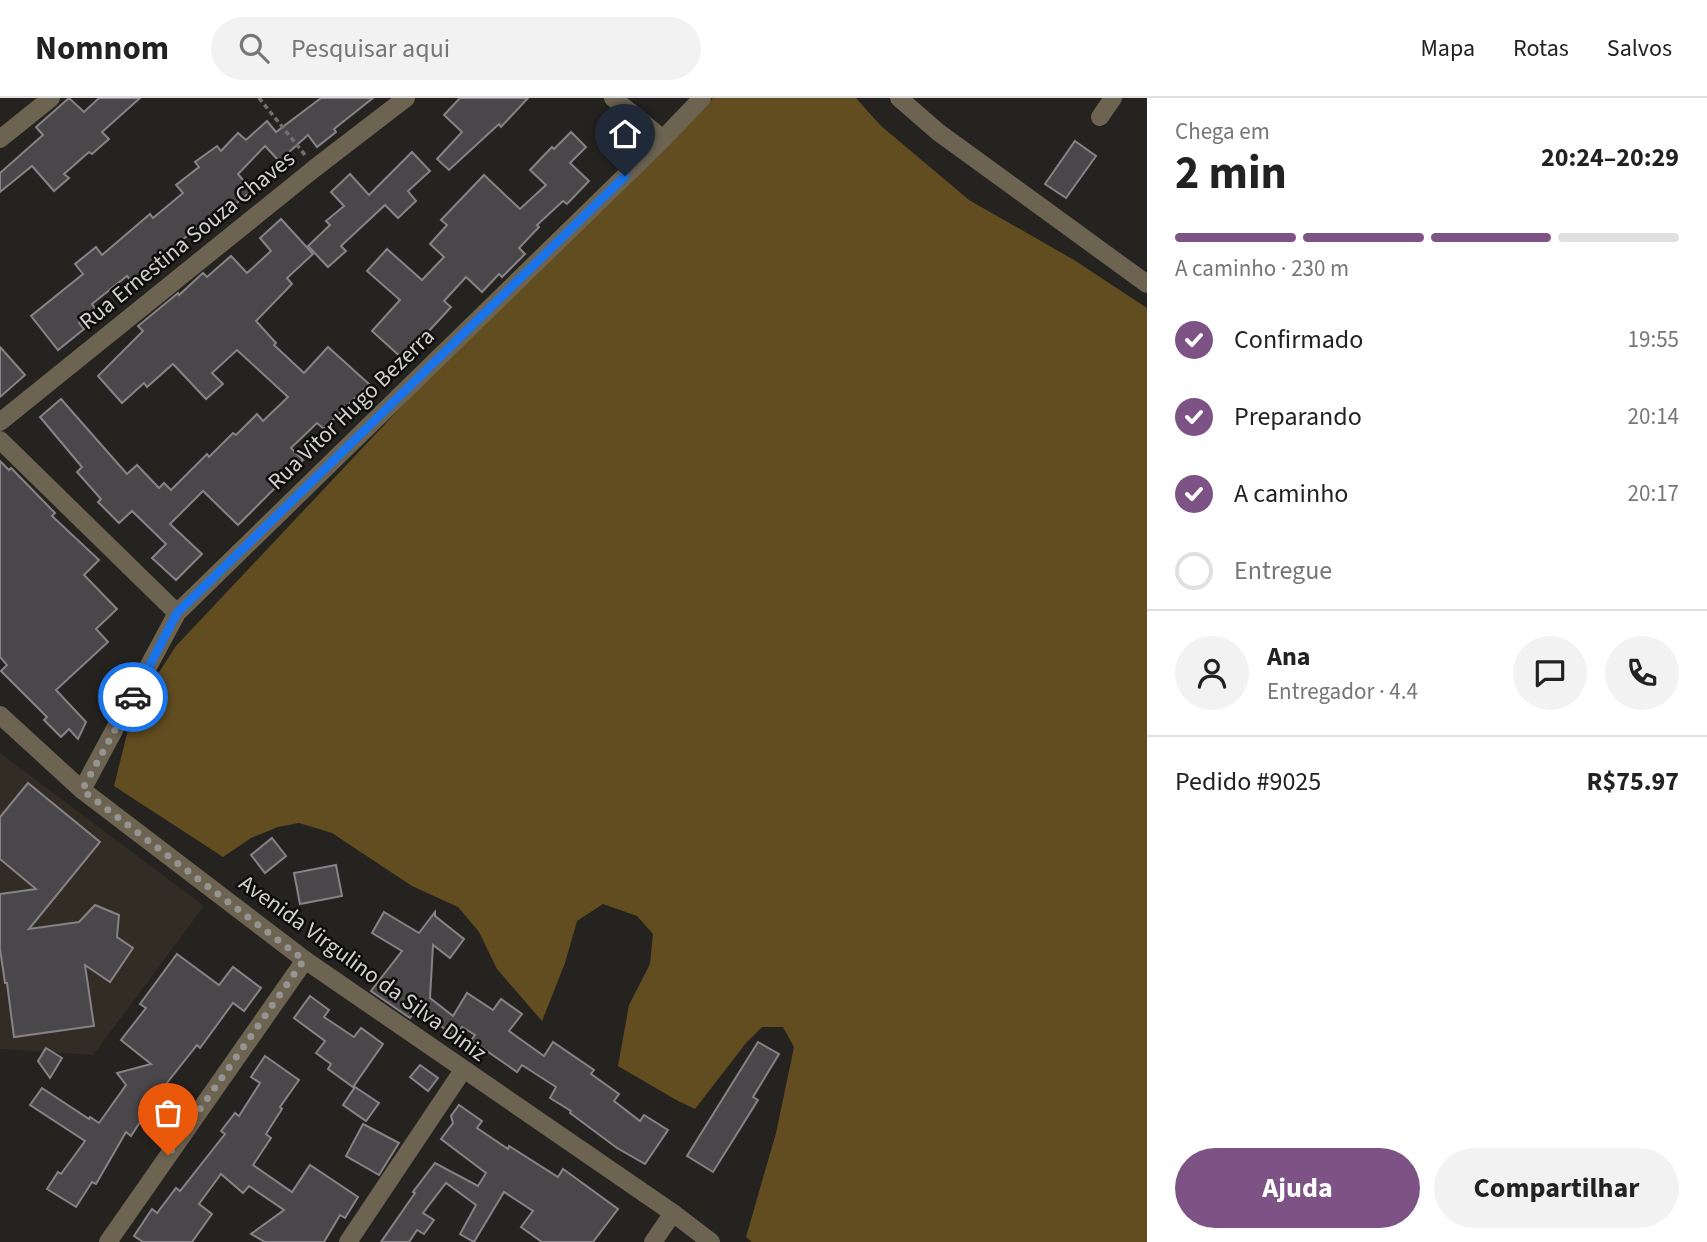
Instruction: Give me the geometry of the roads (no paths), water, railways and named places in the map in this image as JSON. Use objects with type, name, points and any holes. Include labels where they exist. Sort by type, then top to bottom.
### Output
[{"type":"street","points":[[2,133],[51,98]]},
{"type":"street","name":"Rua Ernestina Souza Chaves","points":[[0,422],[406,98]]},
{"type":"street","points":[[613,98],[663,139]]},
{"type":"street","name":"Rua Vitor Hugo Bezerra","points":[[82,790],[177,613],[702,98]]},
{"type":"street","points":[[899,98],[938,132],[1147,284]]},
{"type":"street","points":[[1100,117],[1113,98]]},
{"type":"street","points":[[0,440],[177,613]]},
{"type":"street","name":"Avenida Virgulino da Silva Diniz","points":[[0,715],[82,790],[304,960],[673,1213],[710,1242]]},
{"type":"street","points":[[108,1242],[304,960]]},
{"type":"street","points":[[348,1242],[463,1070]]},
{"type":"street","points":[[653,1242],[673,1213]]}]
